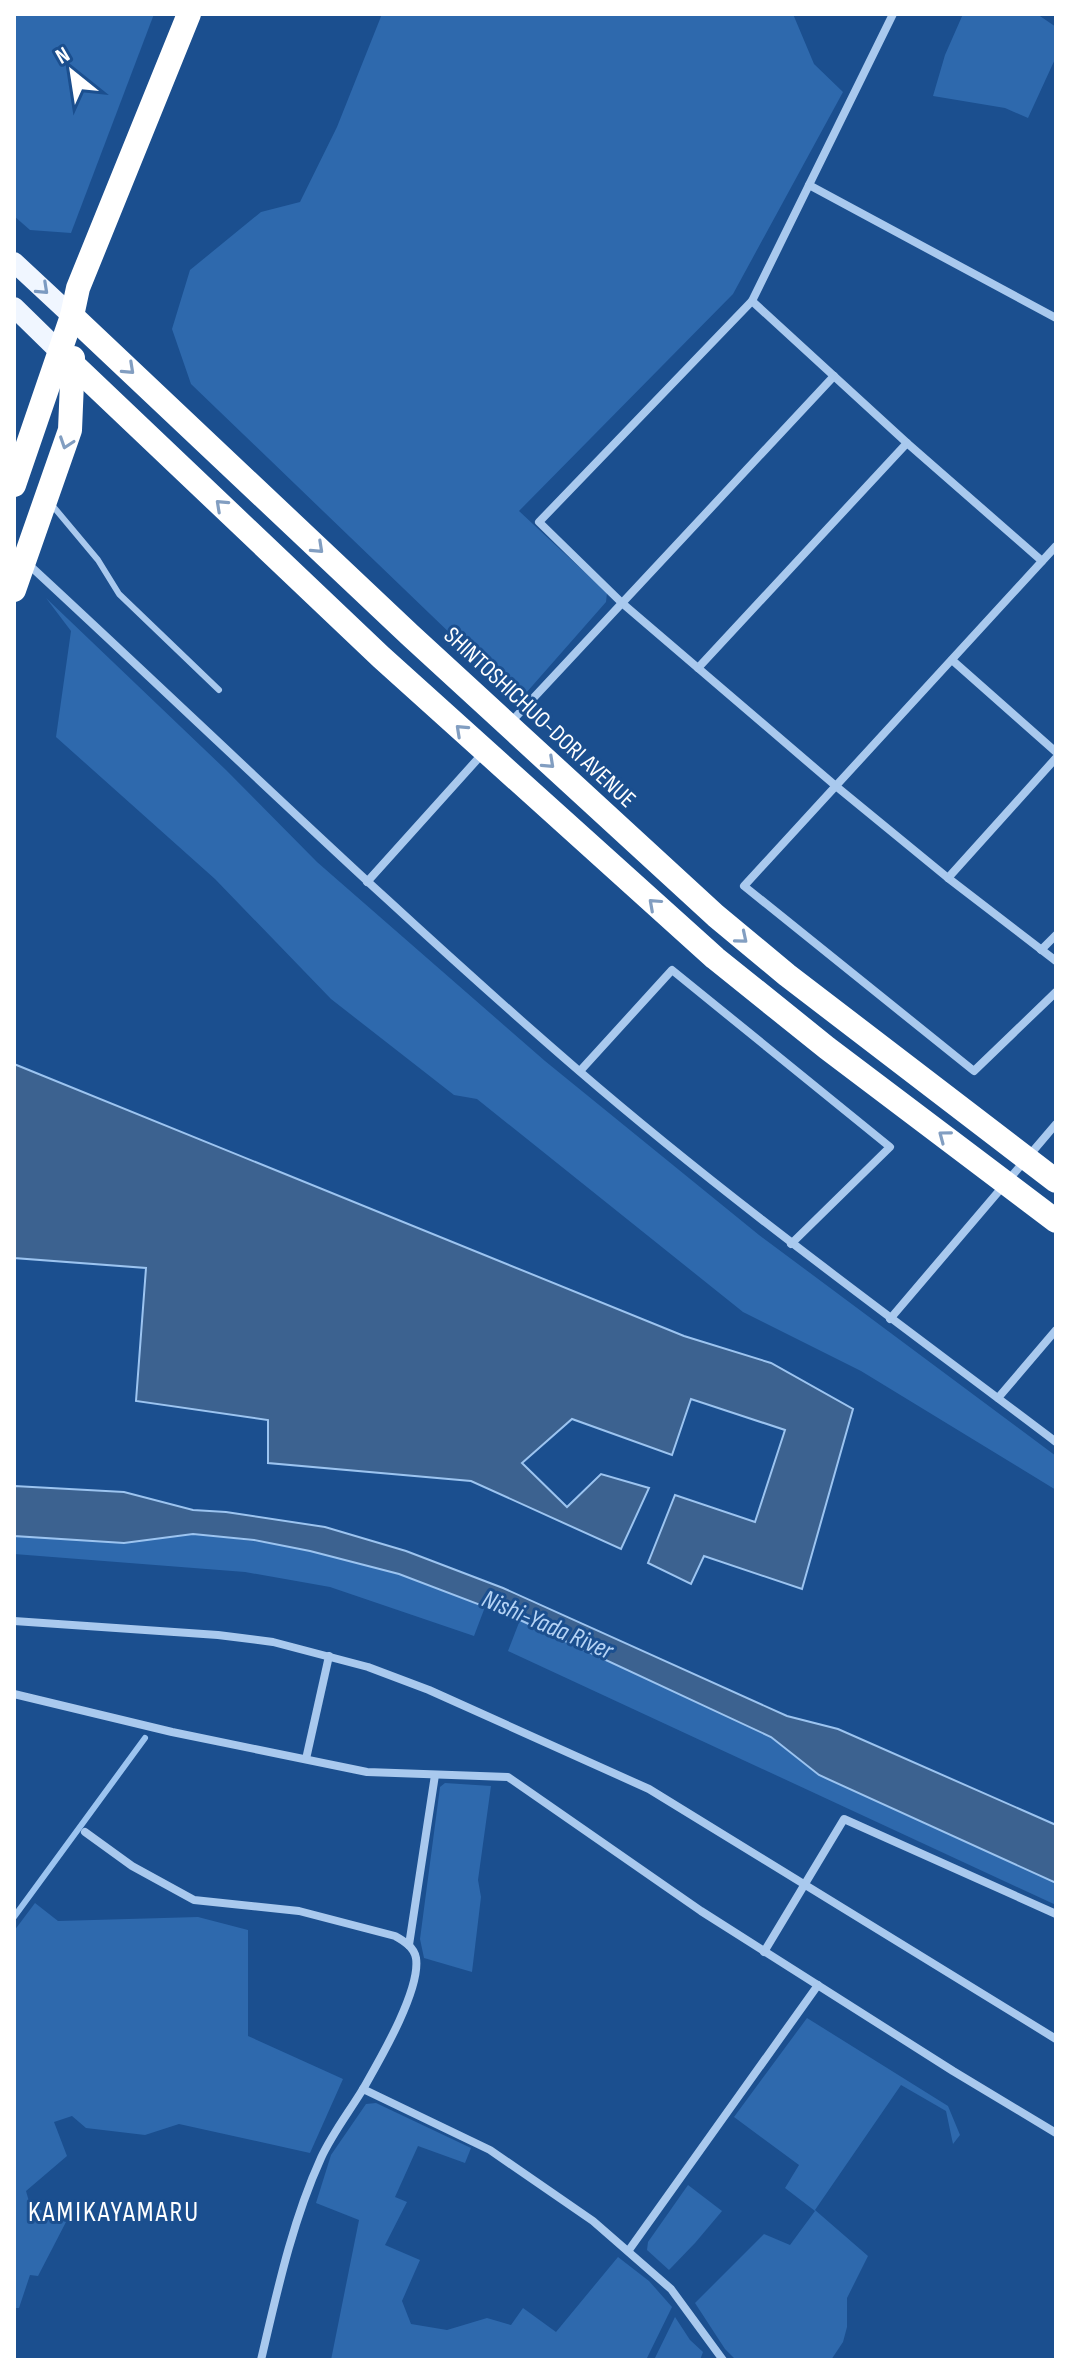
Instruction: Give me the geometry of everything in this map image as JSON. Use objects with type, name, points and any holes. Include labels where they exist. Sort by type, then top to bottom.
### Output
[{"type":"highway","points":[[14,590],[70,430],[67,359],[78,288],[189,14]]},
{"type":"highway","name":"SHINTOSHICHUO-DORI AVENUE","points":[[72,316],[508,725],[740,936],[835,1013],[1056,1181]]},
{"type":"highway","points":[[14,485],[67,359]]},
{"type":"highway","points":[[67,359],[485,751],[715,958],[827,1048],[1056,1221]]},
{"type":"main road","name":"SHINTOSHICHUO-DORI AVENUE","points":[[14,262],[72,316]]},
{"type":"main road","points":[[14,307],[67,359]]},
{"type":"street","points":[[893,14],[752,301],[539,522],[622,603],[837,787],[1056,961]]},
{"type":"street","points":[[809,185],[1056,318]]},
{"type":"street","points":[[752,301],[1042,561]]},
{"type":"street","points":[[508,725],[834,376]]},
{"type":"street","points":[[698,668],[907,443]]},
{"type":"street","points":[[1056,546],[744,886],[974,1071],[1056,992]]},
{"type":"street","points":[[25,561],[367,882],[580,1071],[791,1244],[1056,1442]]},
{"type":"street","points":[[948,878],[1056,755],[952,660]]},
{"type":"street","points":[[367,882],[485,751]]},
{"type":"street","points":[[1041,950],[1056,935]]},
{"type":"street","points":[[580,1071],[672,970],[890,1147],[791,1244]]},
{"type":"street","points":[[890,1319],[1056,1124]]},
{"type":"street","points":[[998,1398],[1056,1330]]},
{"type":"street","points":[[14,1621],[218,1635],[273,1642],[368,1667],[429,1690],[649,1789],[1056,2039]]},
{"type":"street","points":[[306,1759],[329,1656]]},
{"type":"street","points":[[14,1694],[172,1732],[367,1772],[508,1777],[764,1952],[1056,2133]]},
{"type":"street","points":[[409,1945],[435,1775]]},
{"type":"street","points":[[764,1952],[844,1819],[1056,1914]]},
{"type":"street","points":[[85,1832],[132,1866],[194,1900],[299,1911],[395,1936],[409,1945],[416,1955],[405,2007],[395,2031],[322,2156],[283,2268],[261,2360]]},
{"type":"street","points":[[629,2250],[818,1985]]},
{"type":"street","points":[[363,2089],[490,2150],[593,2221],[671,2289],[723,2360]]},
{"type":"lane","points":[[47,499],[98,560],[119,594],[219,690]]},
{"type":"shaded area","points":[[14,14],[154,14],[71,233],[30,230],[14,216]]},
{"type":"shaded area","points":[[382,14],[793,14],[814,64],[843,92],[733,294],[519,511],[607,593],[606,602],[526,693],[509,690],[191,384],[172,329],[190,270],[261,212],[300,202],[337,127]]},
{"type":"shaded area","points":[[963,14],[1037,14],[1056,27],[1056,57],[1028,118],[1005,108],[933,96],[945,55]]},
{"type":"shaded area","points":[[46,598],[317,862],[545,1061],[759,1235],[1056,1456],[1056,1490],[861,1371],[743,1312],[477,1099],[454,1095],[331,999],[215,879],[56,737],[71,631]]},
{"type":"shaded area","points":[[193,1534],[271,1544],[348,1559],[410,1578],[485,1607],[474,1636],[330,1587],[245,1572],[14,1554],[14,1536],[124,1543]]},
{"type":"shaded area","points":[[520,1620],[771,1737],[819,1775],[1056,1883],[1056,1905],[508,1651]]},
{"type":"shaded area","points":[[445,1783],[491,1786],[478,1880],[481,1897],[472,1972],[424,1958],[420,1939],[440,1787]]},
{"type":"shaded area","points":[[35,1903],[58,1921],[198,1917],[248,1930],[248,2036],[343,2079],[310,2153],[179,2124],[145,2135],[86,2128],[72,2116],[54,2122],[67,2156],[26,2191],[30,2205],[66,2222],[38,2276],[30,2275],[19,2308],[14,2308],[14,1931]]},
{"type":"shaded area","points":[[807,2018],[948,2106],[960,2135],[953,2144],[946,2111],[901,2085],[815,2210],[868,2256],[847,2298],[847,2327],[843,2342],[831,2360],[736,2360],[725,2349],[695,2303],[764,2234],[790,2245],[815,2211],[785,2188],[799,2165],[734,2117]]},
{"type":"shaded area","points":[[376,2103],[471,2148],[465,2163],[418,2146],[395,2197],[407,2202],[385,2245],[420,2260],[402,2301],[411,2324],[447,2330],[487,2318],[511,2325],[523,2308],[556,2332],[618,2257],[649,2281],[672,2307],[646,2360],[331,2360],[359,2220],[316,2203],[331,2155],[366,2104]]},
{"type":"shaded area","points":[[688,2185],[722,2211],[669,2270],[647,2250],[648,2242]]},
{"type":"shaded area","points":[[675,2317],[690,2340],[703,2352],[700,2360],[654,2360]]},
{"type":"water","points":[[14,1064],[684,1336],[771,1363],[853,1409],[802,1589],[704,1556],[691,1584],[648,1563],[675,1495],[755,1522],[785,1430],[691,1399],[672,1455],[572,1419],[522,1463],[567,1507],[601,1474],[649,1488],[621,1549],[471,1481],[268,1463],[268,1420],[136,1401],[146,1268],[14,1258]]},
{"type":"water","name":"Nishi-Yada River","points":[[14,1486],[124,1492],[193,1510],[325,1527],[406,1551],[503,1588],[787,1716],[838,1729],[1056,1825],[1056,1883],[819,1775],[771,1737],[520,1620],[399,1574],[254,1540],[193,1534],[124,1543],[14,1536]]},
{"type":"waterway","points":[[14,1917],[145,1738]]},
{"type":"district","name":"KAMIKAYAMARU","points":[[114,2211]]}]
